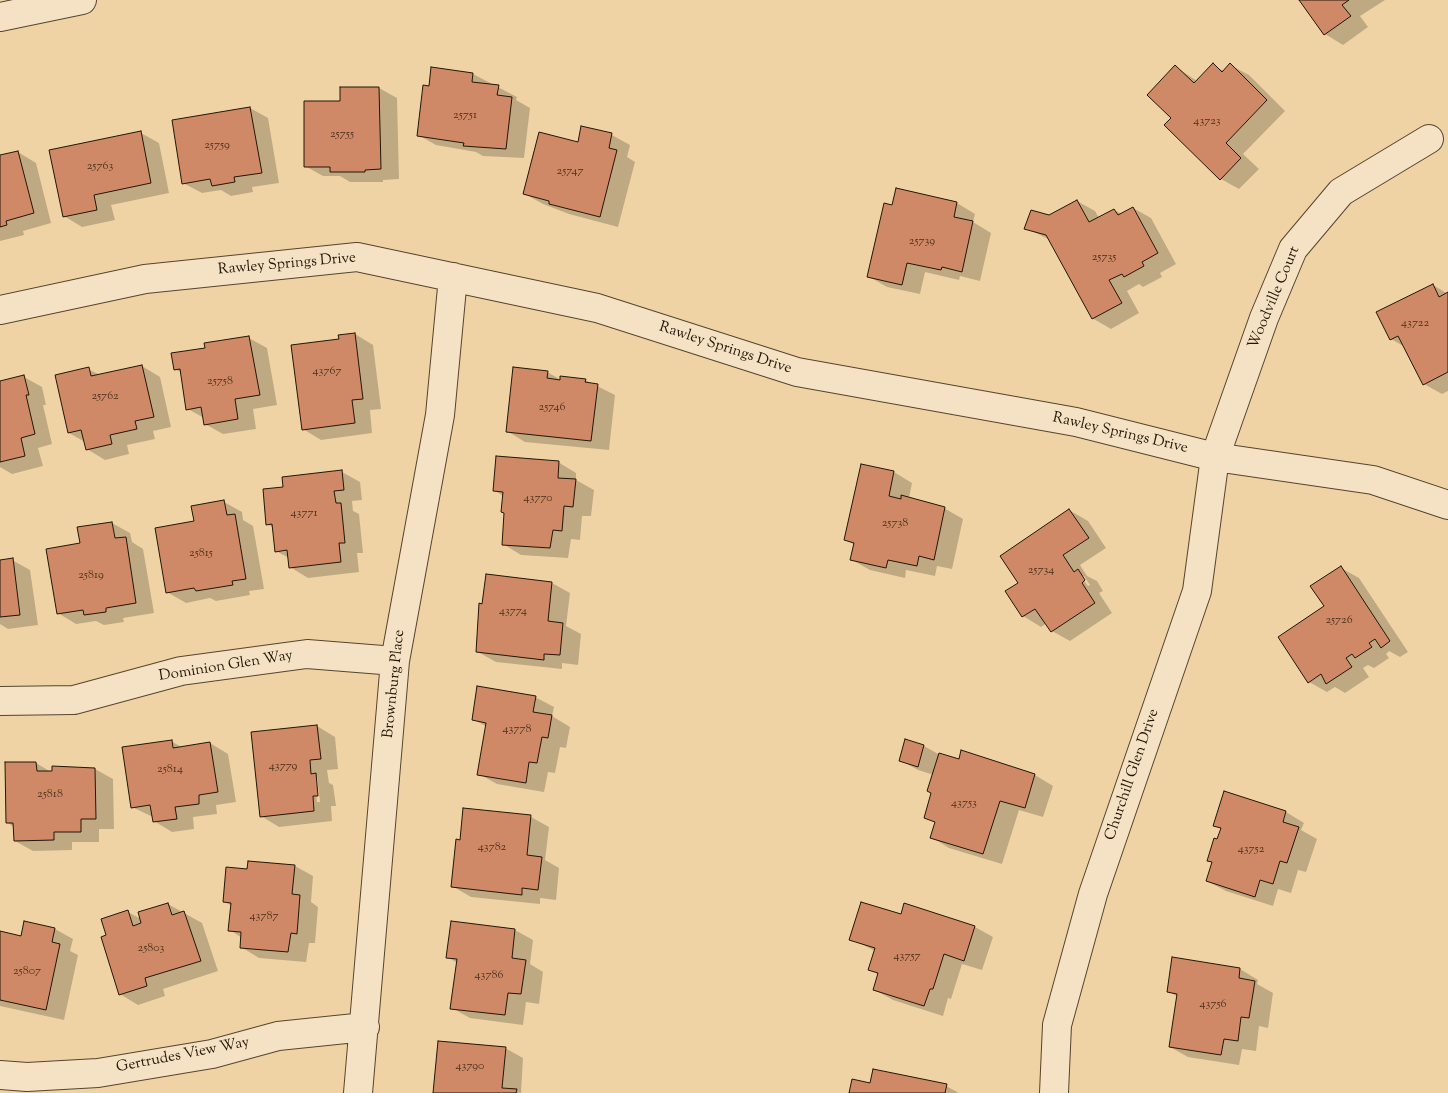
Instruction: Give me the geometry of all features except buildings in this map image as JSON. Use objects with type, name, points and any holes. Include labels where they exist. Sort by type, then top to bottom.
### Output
[{"type":"street","points":[[0,16],[82,0]]},
{"type":"street","name":"Woodville Court","points":[[1214,457],[1264,318],[1293,249],[1340,192],[1429,140]]},
{"type":"street","name":"Rawley Springs Drive","points":[[0,310],[145,279],[356,257],[597,308],[797,372],[1076,422],[1214,457],[1373,480],[1448,506]]},
{"type":"street","name":"Brownburg Place","points":[[358,1093],[366,1027],[395,661],[440,416],[453,277]]},
{"type":"street","name":"Churchill Glen Drive","points":[[1054,1093],[1057,1025],[1092,894],[1196,591],[1214,457]]},
{"type":"street","name":"Dominion Glen Way","points":[[0,701],[74,700],[181,671],[307,654],[395,661]]},
{"type":"street","name":"Gertrudes View Way","points":[[0,1075],[27,1076],[98,1073],[212,1054],[278,1036],[366,1027]]}]
